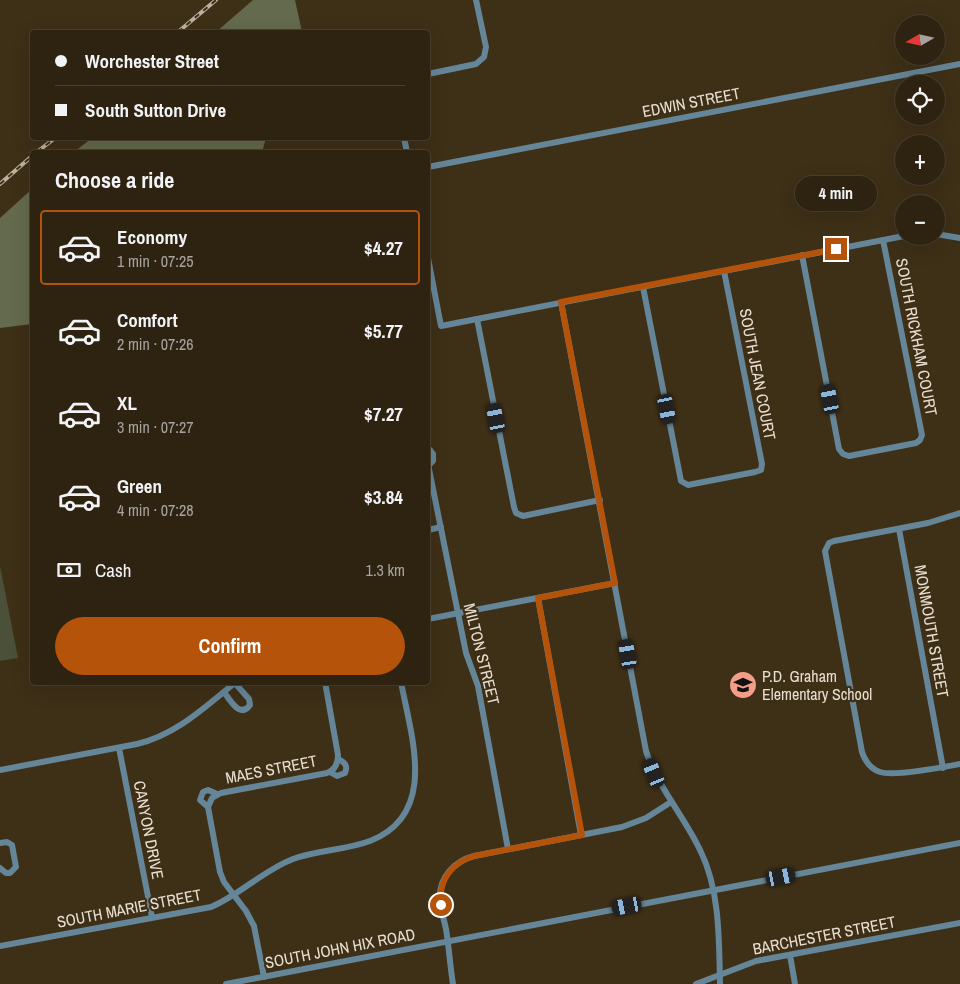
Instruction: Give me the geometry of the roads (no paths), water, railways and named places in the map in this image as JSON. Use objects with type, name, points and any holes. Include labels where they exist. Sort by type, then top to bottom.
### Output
[{"type":"street","points":[[430,74],[476,64],[484,57],[486,46],[476,0]]},
{"type":"street","name":"EDWIN STREET","points":[[430,167],[960,64]]},
{"type":"street","points":[[945,236],[960,238]]},
{"type":"street","points":[[430,268],[441,326],[895,238]]},
{"type":"street","name":"SOUTH RICKHAM COURT","points":[[802,256],[839,449],[846,456],[916,443],[920,440],[922,432],[883,240]]},
{"type":"street","name":"SOUTH JEAN COURT","points":[[643,286],[680,479],[686,485],[761,470],[762,464],[724,271]]},
{"type":"street","points":[[561,302],[646,751],[654,773],[701,851],[708,869],[717,915],[720,984]]},
{"type":"street","points":[[477,320],[516,513],[523,516],[600,500]]},
{"type":"street","name":"MILTON STREET","points":[[430,451],[433,454],[433,461],[430,463]]},
{"type":"street","name":"MILTON STREET","points":[[430,475],[466,653],[478,686],[508,849]]},
{"type":"street","points":[[960,513],[928,523],[834,541],[827,546],[826,555],[862,752],[866,761],[870,766],[883,773],[943,768],[960,764]]},
{"type":"street","points":[[430,530],[441,527]]},
{"type":"street","name":"MONMOUTH STREET","points":[[899,529],[943,768]]},
{"type":"street","points":[[430,619],[615,583]]},
{"type":"street","points":[[538,598],[582,835]]},
{"type":"street","points":[[0,770],[146,742],[165,735],[182,724],[233,685]]},
{"type":"street","points":[[224,692],[238,709],[247,709],[250,705],[248,699],[237,685]]},
{"type":"street","name":"MAES STREET","points":[[264,977],[254,926],[246,911],[224,882],[220,872],[208,807],[210,800],[217,794],[330,772],[336,767],[338,759],[326,685]]},
{"type":"street","name":"SOUTH MARIE STREET","points":[[0,946],[211,907],[233,895],[266,872],[291,860],[316,852],[362,843],[376,838],[390,829],[401,818],[411,800],[416,772],[402,685]]},
{"type":"street","name":"CANYON DRIVE","points":[[119,748],[152,918]]},
{"type":"street","name":"MAES STREET","points":[[330,772],[337,776],[345,773],[346,766],[344,762],[338,759]]},
{"type":"street","name":"MAES STREET","points":[[208,807],[200,800],[203,792],[208,790],[217,794]]},
{"type":"street","points":[[453,984],[440,899],[445,878],[454,865],[467,858],[630,824],[646,818],[671,802]]},
{"type":"street","points":[[0,843],[7,842],[12,846],[16,867],[10,873],[6,873],[0,868]]},
{"type":"street","name":"SOUTH JOHN HIX ROAD","points":[[226,984],[960,843]]},
{"type":"street","name":"BARCHESTER STREET","points":[[696,984],[756,961],[960,923]]},
{"type":"street","points":[[790,955],[795,984]]},
{"type":"railway","points":[[180,30],[216,0]]},
{"type":"railway","points":[[40,150],[52,140]]},
{"type":"railway","points":[[0,184],[30,158]]},
{"type":"place","name":"P.D. Graham Elementary School","points":[[743,685]]}]
